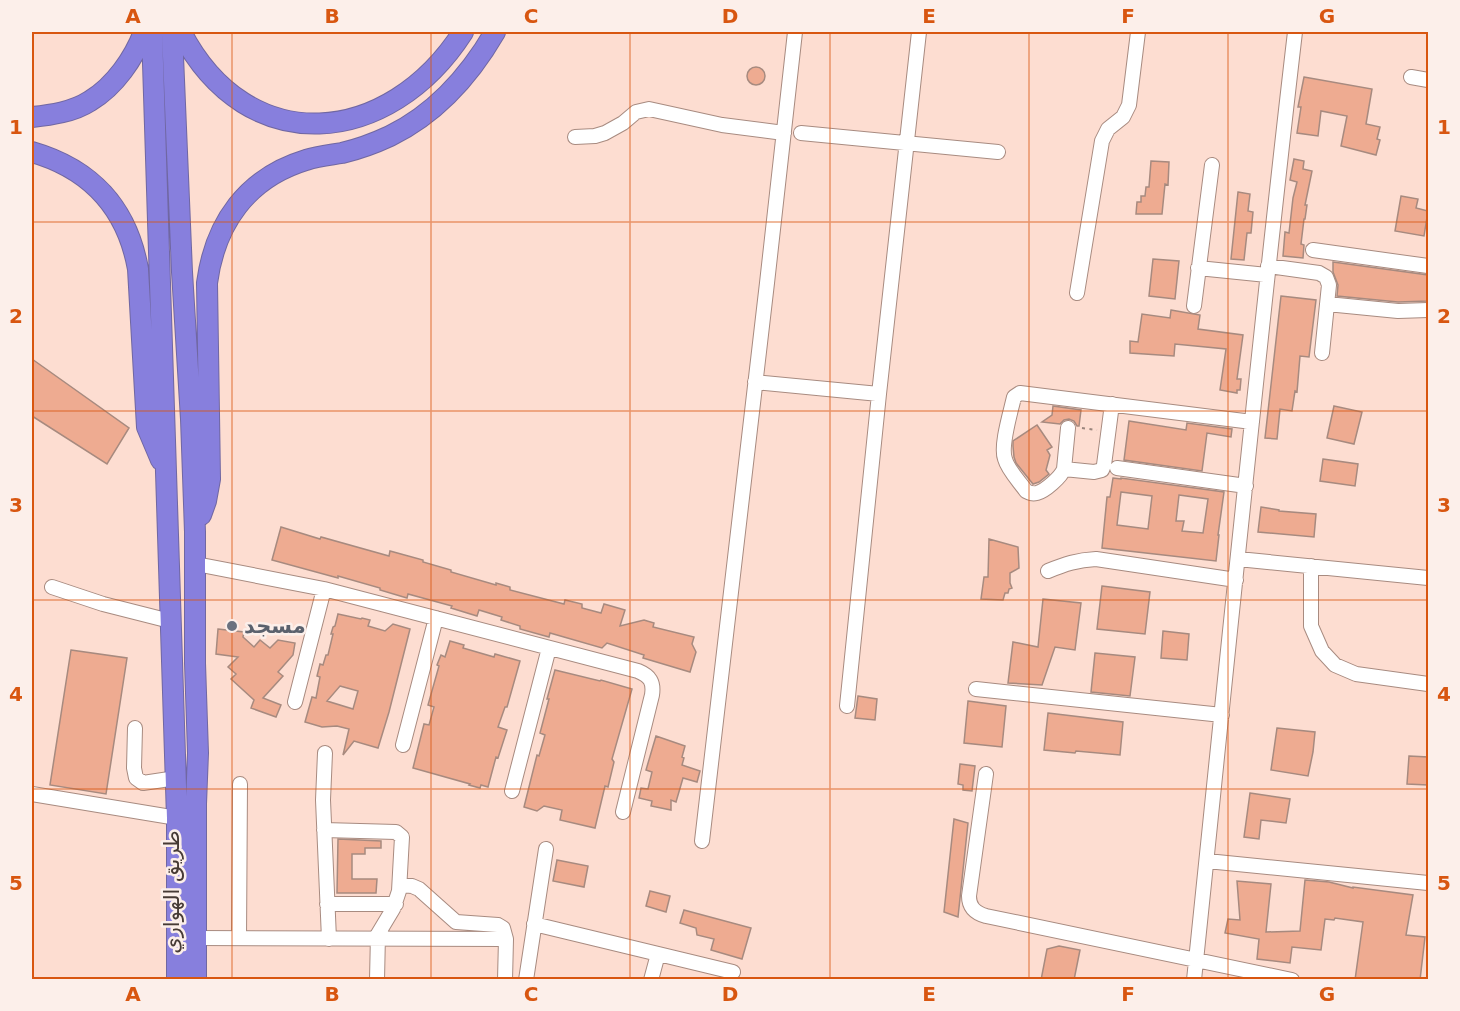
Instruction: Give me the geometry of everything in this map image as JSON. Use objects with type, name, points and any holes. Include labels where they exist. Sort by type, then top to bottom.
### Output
[{"type":"highway","points":[[32,117],[60,113],[90,102],[123,70],[144,32]]},
{"type":"highway","name":"طريق الهواري","points":[[152,32],[176,778],[177,980]]},
{"type":"highway","name":"طريق الهواري","points":[[172,32],[182,272],[192,431],[196,564],[195,663],[198,753],[196,980]]},
{"type":"highway","points":[[181,32],[205,70],[237,100],[274,118],[300,124],[313,124],[339,122],[353,118],[395,99],[433,70],[463,32]]},
{"type":"highway","points":[[195,532],[206,501],[210,479],[207,283],[213,252],[224,225],[247,194],[280,170],[309,159],[342,153],[377,142],[421,118],[463,78],[495,32]]},
{"type":"highway","points":[[32,152],[69,166],[92,182],[111,203],[126,227],[136,254],[138,268],[147,427],[166,468]]},
{"type":"street","points":[[702,841],[795,32]]},
{"type":"street","points":[[847,706],[919,32]]},
{"type":"street","points":[[1077,293],[1102,141],[1108,129],[1123,117],[1129,105],[1138,32]]},
{"type":"street","points":[[1194,980],[1267,270],[1295,32]]},
{"type":"street","points":[[1411,77],[1428,80]]},
{"type":"street","points":[[575,137],[605,133],[623,123],[636,112],[649,109],[722,125],[784,132]]},
{"type":"street","points":[[801,133],[998,152]]},
{"type":"street","points":[[1194,306],[1212,165]]},
{"type":"street","points":[[1313,250],[1428,266]]},
{"type":"street","points":[[1198,268],[1267,270],[1323,275],[1329,285],[1322,353]]},
{"type":"street","points":[[1327,304],[1398,311],[1428,310]]},
{"type":"street","points":[[755,382],[879,394]]},
{"type":"street","points":[[1068,428],[1064,469],[1060,478],[1037,493],[1026,491],[1009,467],[1003,448],[1014,397],[1020,393],[1252,422]]},
{"type":"street","points":[[1064,469],[1097,472],[1102,470],[1112,404]]},
{"type":"street","points":[[1117,468],[1246,486]]},
{"type":"street","points":[[1048,571],[1066,563],[1096,559],[1236,580]]},
{"type":"street","points":[[1238,559],[1428,578]]},
{"type":"street","points":[[196,564],[324,589],[638,670],[646,674],[652,680],[652,695],[623,812]]},
{"type":"street","points":[[1311,566],[1311,626],[1322,651],[1335,665],[1356,674],[1428,684]]},
{"type":"street","points":[[52,587],[103,604],[170,621]]},
{"type":"street","points":[[296,702],[324,589]]},
{"type":"street","points":[[403,745],[436,618]]},
{"type":"street","points":[[512,791],[549,648]]},
{"type":"street","points":[[976,689],[1222,715]]},
{"type":"street","points":[[135,728],[135,778],[143,783],[176,778]]},
{"type":"street","points":[[325,753],[323,792],[329,939]]},
{"type":"street","points":[[986,774],[969,896],[974,910],[986,916],[1292,980]]},
{"type":"street","points":[[239,939],[240,784]]},
{"type":"street","points":[[32,794],[177,818]]},
{"type":"street","points":[[324,830],[399,833],[402,837],[400,885],[396,904],[377,939],[377,980]]},
{"type":"street","points":[[526,980],[546,849]]},
{"type":"street","points":[[1207,861],[1428,883]]},
{"type":"street","points":[[400,885],[419,889],[456,922],[501,926],[506,939],[505,980]]},
{"type":"street","points":[[327,904],[396,904]]},
{"type":"street","points":[[534,924],[733,972]]},
{"type":"street","points":[[196,938],[506,939]]},
{"type":"street","points":[[651,980],[658,954]]},
{"type":"path","points":[[1068,428],[1108,432]]},
{"type":"building","points":[[752,67],[760,67],[765,72],[763,83],[752,85],[747,80],[747,72]]},
{"type":"building","points":[[1304,77],[1372,89],[1366,124],[1380,127],[1377,139],[1380,140],[1376,155],[1341,146],[1347,116],[1321,111],[1318,136],[1297,133],[1301,107],[1298,107]]},
{"type":"building","points":[[1294,159],[1304,161],[1303,169],[1312,171],[1305,205],[1307,205],[1301,244],[1304,245],[1303,258],[1283,256],[1285,232],[1289,233],[1297,182],[1290,180]]},
{"type":"building","points":[[1151,161],[1169,162],[1168,185],[1165,184],[1162,214],[1136,214],[1137,202],[1141,202],[1141,196],[1145,196],[1146,187],[1149,187]]},
{"type":"building","points":[[1238,192],[1250,194],[1248,211],[1253,212],[1251,233],[1247,233],[1244,260],[1231,259]]},
{"type":"building","points":[[1401,196],[1418,199],[1416,208],[1428,211],[1424,236],[1395,231]]},
{"type":"building","points":[[1153,259],[1179,261],[1175,299],[1149,296]]},
{"type":"building","points":[[1333,262],[1428,275],[1428,301],[1398,302],[1337,296],[1338,285],[1333,272]]},
{"type":"building","points":[[1281,296],[1316,300],[1309,357],[1300,356],[1297,392],[1295,391],[1292,411],[1280,409],[1277,439],[1265,438]]},
{"type":"building","points":[[1171,310],[1200,315],[1198,329],[1243,335],[1237,379],[1241,379],[1240,390],[1237,390],[1237,393],[1220,390],[1226,349],[1175,344],[1174,356],[1130,353],[1130,341],[1138,342],[1142,314],[1170,318]]},
{"type":"building","points":[[32,359],[129,428],[107,464],[32,416]]},
{"type":"building","points":[[1053,406],[1081,410],[1079,426],[1069,419],[1060,424],[1042,422],[1052,415]]},
{"type":"building","points":[[1334,406],[1362,412],[1354,444],[1327,438]]},
{"type":"building","points":[[1129,421],[1186,430],[1187,423],[1232,429],[1231,437],[1207,433],[1202,471],[1124,460]]},
{"type":"building","points":[[1037,425],[1052,447],[1047,450],[1050,455],[1046,470],[1049,474],[1033,484],[1016,463],[1013,441]]},
{"type":"building","points":[[1323,459],[1358,464],[1355,486],[1320,481]]},
{"type":"building","points":[[1113,478],[1224,492],[1216,561],[1102,548],[1107,497],[1110,497]],"holes":[[[1121,492],[1152,496],[1148,529],[1117,525]],[[1179,495],[1208,499],[1203,533],[1182,531],[1184,521],[1176,521]]]},
{"type":"building","points":[[1261,507],[1316,514],[1314,537],[1258,532]]},
{"type":"building","points":[[281,527],[389,556],[390,551],[423,560],[423,562],[451,570],[451,572],[510,587],[510,590],[564,604],[565,600],[582,604],[582,608],[601,613],[604,604],[625,610],[620,626],[644,620],[654,623],[653,627],[694,637],[692,644],[696,652],[690,672],[643,658],[644,655],[607,643],[602,648],[550,633],[549,637],[520,629],[520,626],[501,620],[502,617],[479,610],[477,616],[451,608],[452,606],[408,594],[407,598],[338,576],[338,578],[272,560]]},
{"type":"building","points":[[989,539],[1018,547],[1019,568],[1010,573],[1012,588],[1005,593],[1003,600],[981,599],[984,577],[988,577]]},
{"type":"building","points":[[1102,586],[1150,592],[1145,634],[1097,629]]},
{"type":"building","points":[[1043,599],[1081,603],[1075,650],[1055,647],[1042,685],[1008,683],[1013,642],[1038,647]]},
{"type":"building","points":[[338,614],[370,620],[368,626],[385,631],[393,624],[410,629],[378,748],[354,741],[343,755],[349,729],[337,726],[322,727],[305,722],[312,697],[316,698],[320,664],[323,665],[328,655],[333,634],[331,634]],"holes":[[[340,686],[358,691],[353,709],[327,701]]]},
{"type":"building","points":[[218,629],[244,632],[243,637],[254,647],[260,640],[270,648],[278,640],[295,643],[293,655],[278,672],[283,676],[263,698],[281,705],[276,717],[251,708],[254,700],[231,679],[236,674],[228,667],[238,657],[216,654]]},
{"type":"building","points":[[1163,631],[1189,634],[1187,660],[1161,658]]},
{"type":"building","points":[[450,641],[464,645],[463,648],[494,657],[495,654],[520,661],[507,707],[505,707],[498,727],[507,730],[498,758],[496,757],[488,787],[481,785],[480,788],[413,768],[424,724],[429,725],[434,707],[428,705],[439,666],[437,665],[441,655],[445,657]]},
{"type":"building","points":[[71,650],[127,658],[106,794],[50,785]]},
{"type":"building","points":[[1095,653],[1135,657],[1130,696],[1091,692]]},
{"type":"building","points":[[555,670],[632,689],[612,759],[614,762],[608,787],[605,786],[595,828],[560,820],[562,810],[544,806],[537,811],[524,807],[537,755],[539,756],[545,735],[540,733]]},
{"type":"building","points":[[858,696],[877,699],[875,720],[855,718]]},
{"type":"building","points":[[968,701],[1006,706],[1002,747],[964,743]]},
{"type":"building","points":[[1048,713],[1123,722],[1120,755],[1044,750]]},
{"type":"building","points":[[1277,728],[1315,732],[1308,776],[1271,770]]},
{"type":"building","points":[[656,736],[685,746],[682,765],[700,771],[697,782],[683,778],[676,802],[671,800],[671,810],[651,806],[652,801],[639,798],[641,788],[648,789],[652,772],[646,770]]},
{"type":"building","points":[[1409,756],[1428,757],[1428,785],[1407,784]]},
{"type":"building","points":[[960,764],[975,766],[972,791],[963,790],[963,785],[958,784]]},
{"type":"building","points":[[1250,793],[1290,799],[1286,823],[1261,820],[1259,839],[1244,837]]},
{"type":"building","points":[[954,819],[968,823],[958,917],[944,912]]},
{"type":"building","points":[[338,839],[381,841],[381,848],[365,848],[365,854],[352,854],[352,879],[377,879],[376,893],[337,893]]},
{"type":"building","points":[[557,860],[588,866],[584,887],[553,881]]},
{"type":"building","points":[[1305,880],[1413,895],[1406,935],[1425,937],[1420,980],[1355,980],[1363,922],[1325,919],[1321,950],[1292,947],[1290,963],[1257,959],[1259,939],[1225,933],[1228,919],[1240,920],[1237,881],[1271,884],[1266,932],[1300,931]]},
{"type":"building","points":[[650,891],[670,896],[666,912],[646,906]]},
{"type":"building","points":[[684,910],[751,928],[742,959],[711,950],[714,939],[697,935],[696,928],[680,923]]},
{"type":"building","points":[[1059,946],[1080,950],[1074,980],[1041,980],[1047,949]]},
{"type":"place","name":"مسجد","points":[[232,626]]}]
